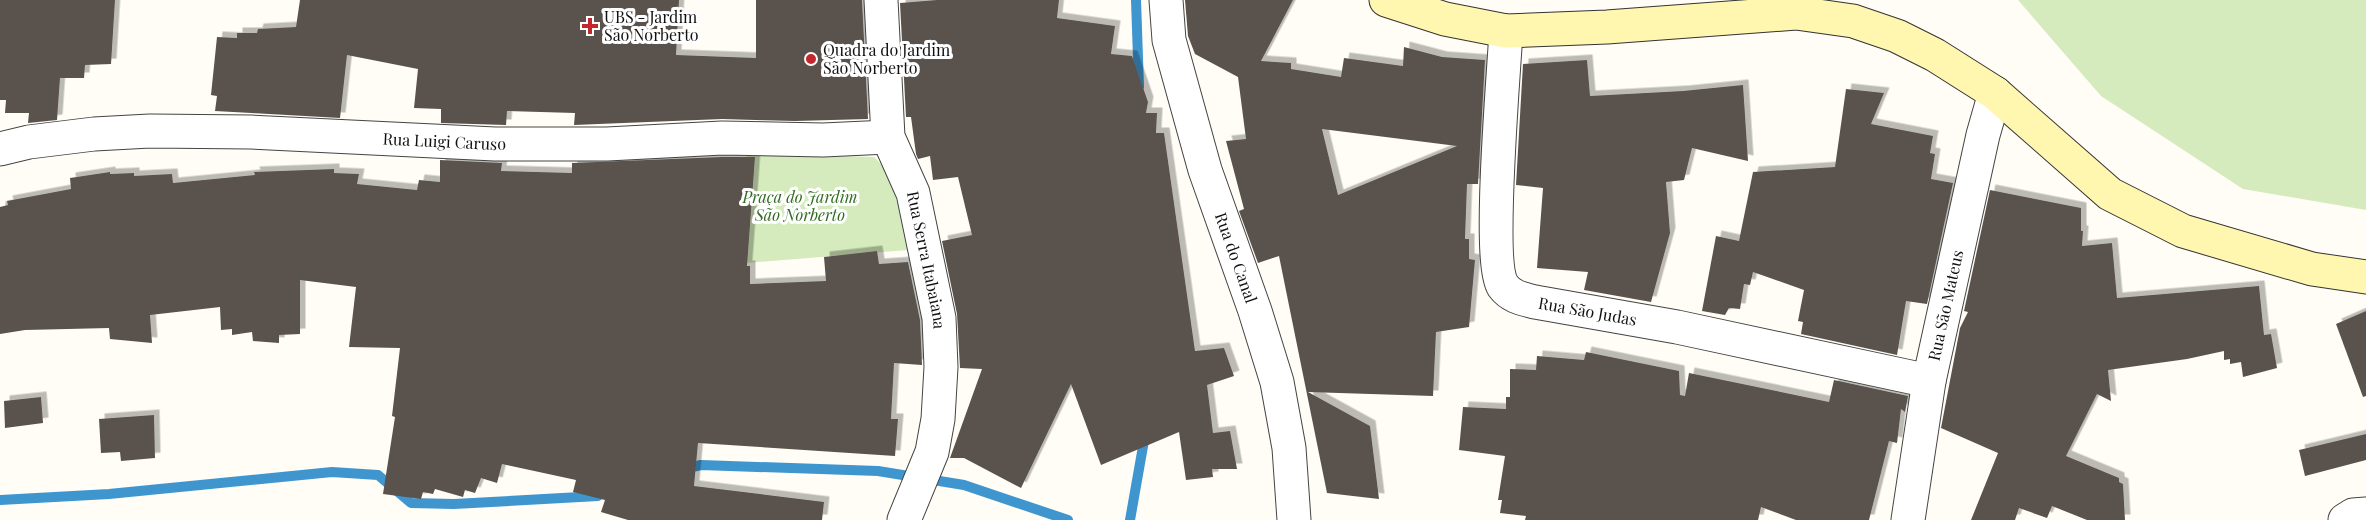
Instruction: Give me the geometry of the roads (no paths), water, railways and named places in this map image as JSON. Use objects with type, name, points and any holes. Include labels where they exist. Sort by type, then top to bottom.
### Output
[{"type":"main road","points":[[1386,0],[1444,19],[1506,31],[1607,27],[1796,13],[1853,21],[1897,36],[1935,55],[1995,93],[2110,194],[2183,231],[2312,269],[2366,277]]},
{"type":"street","name":"Rua Serra Itabaiana","points":[[881,0],[888,137],[913,193],[939,318],[941,367],[938,418],[932,452],[904,520]]},
{"type":"street","name":"Rua do Canal","points":[[1166,0],[1169,40],[1205,170],[1255,311],[1277,382],[1288,448],[1294,520]]},
{"type":"street","name":"Rua São Judas","points":[[1506,31],[1496,220],[1497,273],[1504,286],[1514,296],[1677,327],[1929,381]]},
{"type":"street","name":"Rua São Mateus","points":[[1908,520],[1929,381],[1983,135],[1995,93]]},
{"type":"street","name":"Rua Luigi Caruso","points":[[0,149],[29,142],[94,134],[150,131],[251,132],[495,144],[607,144],[732,138],[823,140],[888,137]]},
{"type":"street","points":[[2345,520],[2353,515],[2366,514]]},
{"type":"waterway","points":[[1136,0],[1139,87]]},
{"type":"waterway","points":[[1130,520],[1145,435]]},
{"type":"waterway","points":[[683,469],[701,465],[878,471],[964,485],[1068,520]]},
{"type":"waterway","points":[[0,500],[109,494],[332,472],[378,475],[411,503],[454,504],[598,496],[603,491]]},
{"type":"place","name":"UBS - Jardim São Norberto","points":[[590,26]]},
{"type":"place","name":"Quadra do Jardim São Norberto","points":[[811,59]]},
{"type":"park label","name":"Praça do Jardim São Norberto","points":[[800,206]]}]
